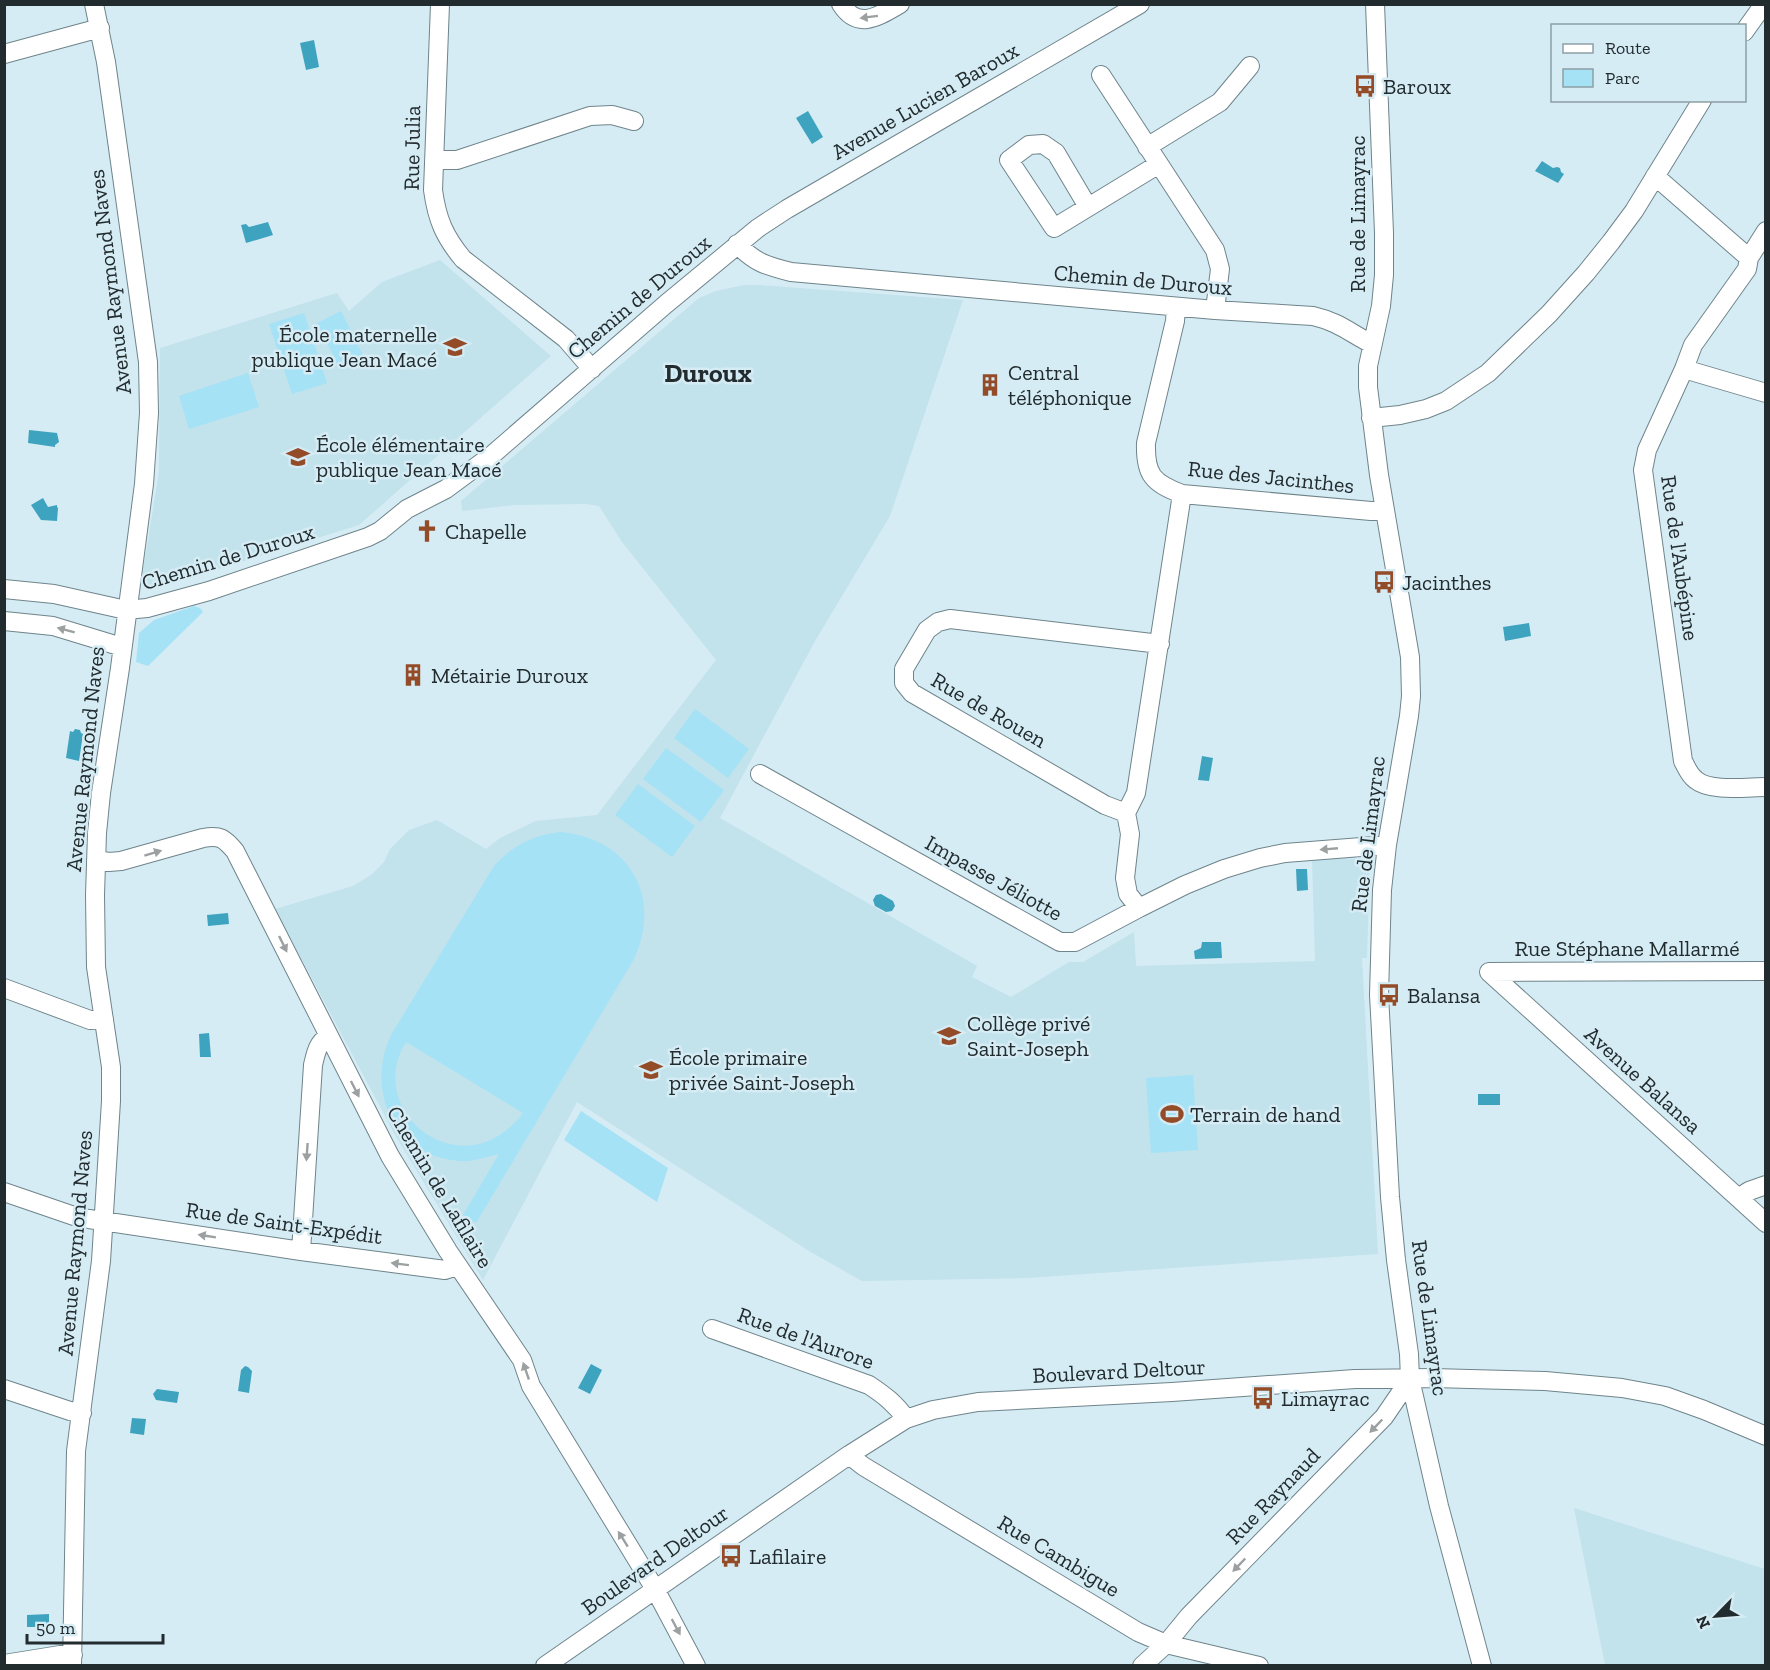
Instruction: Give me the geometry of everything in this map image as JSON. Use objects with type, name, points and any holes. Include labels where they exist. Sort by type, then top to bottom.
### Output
[{"type":"street","name":"Avenue Raymond Naves","points":[[73,1660],[76,1451],[101,1261],[111,1101],[111,1067],[96,968],[96,860],[101,793],[144,484],[149,413],[148,362],[100,28],[94,4]]},
{"type":"street","name":"Rue Julia","points":[[440,4],[433,190],[436,210],[442,227],[452,246],[463,259],[567,339],[592,369]]},
{"type":"street","points":[[841,4],[855,18],[865,20],[876,18],[900,4]]},
{"type":"street","name":"Avenue Lucien Baroux","points":[[738,244],[787,209],[1140,4]]},
{"type":"street","name":"Rue de Limayrac","points":[[1375,4],[1384,265],[1381,306],[1368,366],[1368,387],[1385,510],[1410,657],[1411,676],[1409,716],[1387,845],[1379,972],[1394,1244],[1410,1378],[1439,1506],[1482,1665]]},
{"type":"street","points":[[1746,29],[1764,4]]},
{"type":"street","points":[[4,54],[100,28]]},
{"type":"street","points":[[1147,147],[1220,102],[1250,66]]},
{"type":"street","points":[[1101,75],[1215,250],[1220,269],[1215,310]]},
{"type":"street","points":[[1371,418],[1426,409],[1446,401],[1488,373],[1549,314],[1586,273],[1634,211],[1701,102]]},
{"type":"street","points":[[434,160],[457,160],[590,116],[612,115],[634,121]]},
{"type":"street","points":[[1088,207],[1056,153],[1042,144],[1029,145],[1010,159],[1054,228],[1159,164]]},
{"type":"street","points":[[1655,176],[1749,258]]},
{"type":"street","name":"Rue de l'Aubépine","points":[[1766,231],[1749,258],[1747,269],[1693,345],[1647,450],[1643,470],[1683,761],[1690,776],[1698,783],[1711,787],[1766,787]]},
{"type":"street","name":"Chemin de Duroux","points":[[126,610],[147,608],[209,591],[380,531],[407,509],[446,489],[492,455],[558,396],[738,244],[748,256],[763,265],[791,272],[1176,307],[1313,316],[1345,327],[1372,344]]},
{"type":"street","name":"Rue des Jacinthes","points":[[1176,307],[1175,321],[1146,443],[1146,461],[1151,474],[1162,487],[1182,495],[1371,511],[1385,510]]},
{"type":"street","points":[[1684,369],[1766,393]]},
{"type":"street","points":[[1139,908],[1128,894],[1125,878],[1131,834],[1126,813],[1136,793],[1182,495]]},
{"type":"street","points":[[4,589],[54,594],[126,610]]},
{"type":"street","name":"Rue de Rouen","points":[[1126,813],[1105,805],[912,693],[904,683],[904,669],[927,630],[938,622],[950,619],[1160,644]]},
{"type":"street","points":[[4,621],[53,626],[122,647]]},
{"type":"street","name":"Impasse Jéliotte","points":[[760,774],[1060,942],[1075,942],[1185,885],[1224,869],[1260,858],[1285,853],[1387,845]]},
{"type":"street","name":"Chemin de Lafilaire","points":[[96,860],[121,861],[215,836],[226,841],[242,861],[390,1156],[457,1266],[522,1360],[531,1386],[655,1589],[696,1665]]},
{"type":"street","name":"Rue Stéphane Mallarmé","points":[[1489,972],[1766,972]]},
{"type":"street","name":"Avenue Balansa","points":[[1489,972],[1766,1223]]},
{"type":"street","points":[[4,988],[90,1020],[104,1019]]},
{"type":"street","points":[[301,1251],[312,1065],[317,1048],[329,1036]]},
{"type":"street","points":[[1738,1198],[1766,1185]]},
{"type":"street","name":"Rue de Saint-Expédit","points":[[4,1192],[74,1216],[103,1221],[445,1270],[457,1266]]},
{"type":"street","name":"Rue de l'Aurore","points":[[712,1329],[870,1385],[899,1408],[906,1419]]},
{"type":"street","name":"Rue Raynaud","points":[[1142,1665],[1166,1644],[1189,1616],[1384,1417],[1410,1378]]},
{"type":"street","name":"Boulevard Deltour","points":[[545,1665],[849,1455],[906,1419],[933,1410],[978,1402],[1172,1392],[1355,1379],[1545,1381],[1622,1388],[1665,1396],[1766,1436]]},
{"type":"street","points":[[4,1389],[82,1413]]},
{"type":"street","name":"Rue Cambigue","points":[[849,1455],[863,1466],[1138,1632],[1215,1661],[1259,1665]]},
{"type":"street","points":[[4,1664],[60,1655],[73,1660]]},
{"type":"shaded area","points":[[314,40],[319,67],[306,70],[300,43]]},
{"type":"shaded area","points":[[808,111],[823,137],[812,144],[796,118]]},
{"type":"shaded area","points":[[1542,161],[1553,168],[1560,168],[1564,174],[1558,183],[1535,171]]},
{"type":"shaded area","points":[[268,222],[273,235],[246,243],[241,225],[246,224],[249,227]]},
{"type":"shaded area","name":"École élémentaire publique Jean Macé","points":[[440,260],[551,356],[359,525],[151,590],[142,577],[159,472],[160,348],[337,293],[349,311],[382,282]]},
{"type":"shaded area","points":[[744,285],[963,300],[890,516],[815,641],[720,818],[977,966],[972,977],[1011,997],[1069,962],[1083,962],[1134,932],[1136,966],[1315,961],[1312,858],[1370,859],[1367,958],[1362,958],[1378,1254],[1027,1278],[862,1281],[809,1251],[577,1102],[483,1280],[395,1135],[275,909],[353,886],[371,875],[384,862],[390,849],[409,830],[437,820],[486,849],[500,838],[536,821],[597,815],[716,660],[622,542],[599,506],[586,504],[514,505],[462,511],[461,501],[699,298],[716,291]]},
{"type":"shaded area","points":[[29,430],[57,433],[59,442],[55,447],[28,443]]},
{"type":"shaded area","points":[[43,498],[48,507],[57,505],[57,521],[41,520],[31,505]]},
{"type":"shaded area","points":[[1529,623],[1531,636],[1505,641],[1503,627]]},
{"type":"shaded area","points":[[75,729],[80,730],[83,734],[79,761],[66,758],[70,731],[73,732]]},
{"type":"shaded area","points":[[1202,756],[1213,758],[1209,781],[1198,780]]},
{"type":"shaded area","points":[[1296,869],[1307,869],[1308,890],[1297,891]]},
{"type":"shaded area","points":[[881,894],[893,901],[895,906],[892,911],[886,912],[875,906],[873,900],[876,895]]},
{"type":"shaded area","points":[[228,913],[229,924],[208,926],[207,915]]},
{"type":"shaded area","points":[[1202,942],[1221,942],[1222,958],[1195,959],[1194,951],[1201,948]]},
{"type":"shaded area","points":[[209,1033],[211,1057],[200,1057],[199,1034]]},
{"type":"shaded area","points":[[1478,1094],[1500,1094],[1500,1105],[1478,1105]]},
{"type":"shaded area","points":[[591,1364],[602,1370],[590,1394],[578,1388]]},
{"type":"shaded area","points":[[245,1366],[252,1371],[249,1393],[238,1391],[241,1370]]},
{"type":"shaded area","points":[[157,1389],[179,1392],[177,1403],[156,1400],[153,1394]]},
{"type":"shaded area","points":[[132,1418],[146,1419],[144,1435],[130,1433]]},
{"type":"shaded area","points":[[1574,1508],[1765,1569],[1765,1665],[1605,1665]]},
{"type":"shaded area","points":[[49,1614],[49,1627],[27,1627],[27,1615]]},
{"type":"green space","points":[[341,311],[365,359],[341,371],[317,323]]},
{"type":"green space","points":[[304,313],[327,383],[292,394],[269,324]]},
{"type":"green space","points":[[248,373],[259,407],[189,429],[179,396]]},
{"type":"green space","points":[[194,606],[203,612],[148,666],[136,662],[139,633],[154,620]]},
{"type":"green space","points":[[695,709],[749,749],[728,778],[674,738]]},
{"type":"green space","points":[[666,748],[724,790],[701,822],[643,779]]},
{"type":"green space","points":[[638,784],[695,826],[672,857],[615,815]]},
{"type":"green space","points":[[560,832],[584,837],[605,846],[621,858],[634,874],[642,893],[644,913],[642,936],[634,959],[476,1223],[463,1215],[499,1154],[459,1161],[436,1156],[417,1147],[402,1134],[391,1117],[384,1098],[382,1078],[384,1056],[391,1035],[494,866],[516,847]],"holes":[[[406,1042],[523,1113],[499,1136],[473,1145],[448,1144],[426,1133],[408,1116],[397,1094],[396,1068]]]},
{"type":"green space","name":"Terrain de hand","points":[[1193,1075],[1198,1150],[1151,1153],[1146,1078]]},
{"type":"green space","points":[[581,1111],[668,1168],[657,1202],[564,1140]]},
{"type":"place","name":"Baroux","points":[[1365,86]]},
{"type":"place","name":"École maternelle publique Jean Macé","points":[[455,347]]},
{"type":"place","name":"Central téléphonique","points":[[990,385]]},
{"type":"place","name":"École élémentaire publique Jean Macé","points":[[298,457]]},
{"type":"place","name":"Chapelle","points":[[427,531]]},
{"type":"place","name":"Jacinthes","points":[[1384,582]]},
{"type":"place","name":"Métairie Duroux","points":[[413,675]]},
{"type":"place","name":"Balansa","points":[[1389,995]]},
{"type":"place","name":"Collège privé Saint-Joseph","points":[[949,1036]]},
{"type":"place","name":"École primaire privée Saint-Joseph","points":[[651,1070]]},
{"type":"place","name":"Terrain de hand","points":[[1172,1114]]},
{"type":"place","name":"Limayrac","points":[[1263,1398]]},
{"type":"place","name":"Lafilaire","points":[[731,1556]]},
{"type":"district","name":"Duroux","points":[[708,373]]}]
